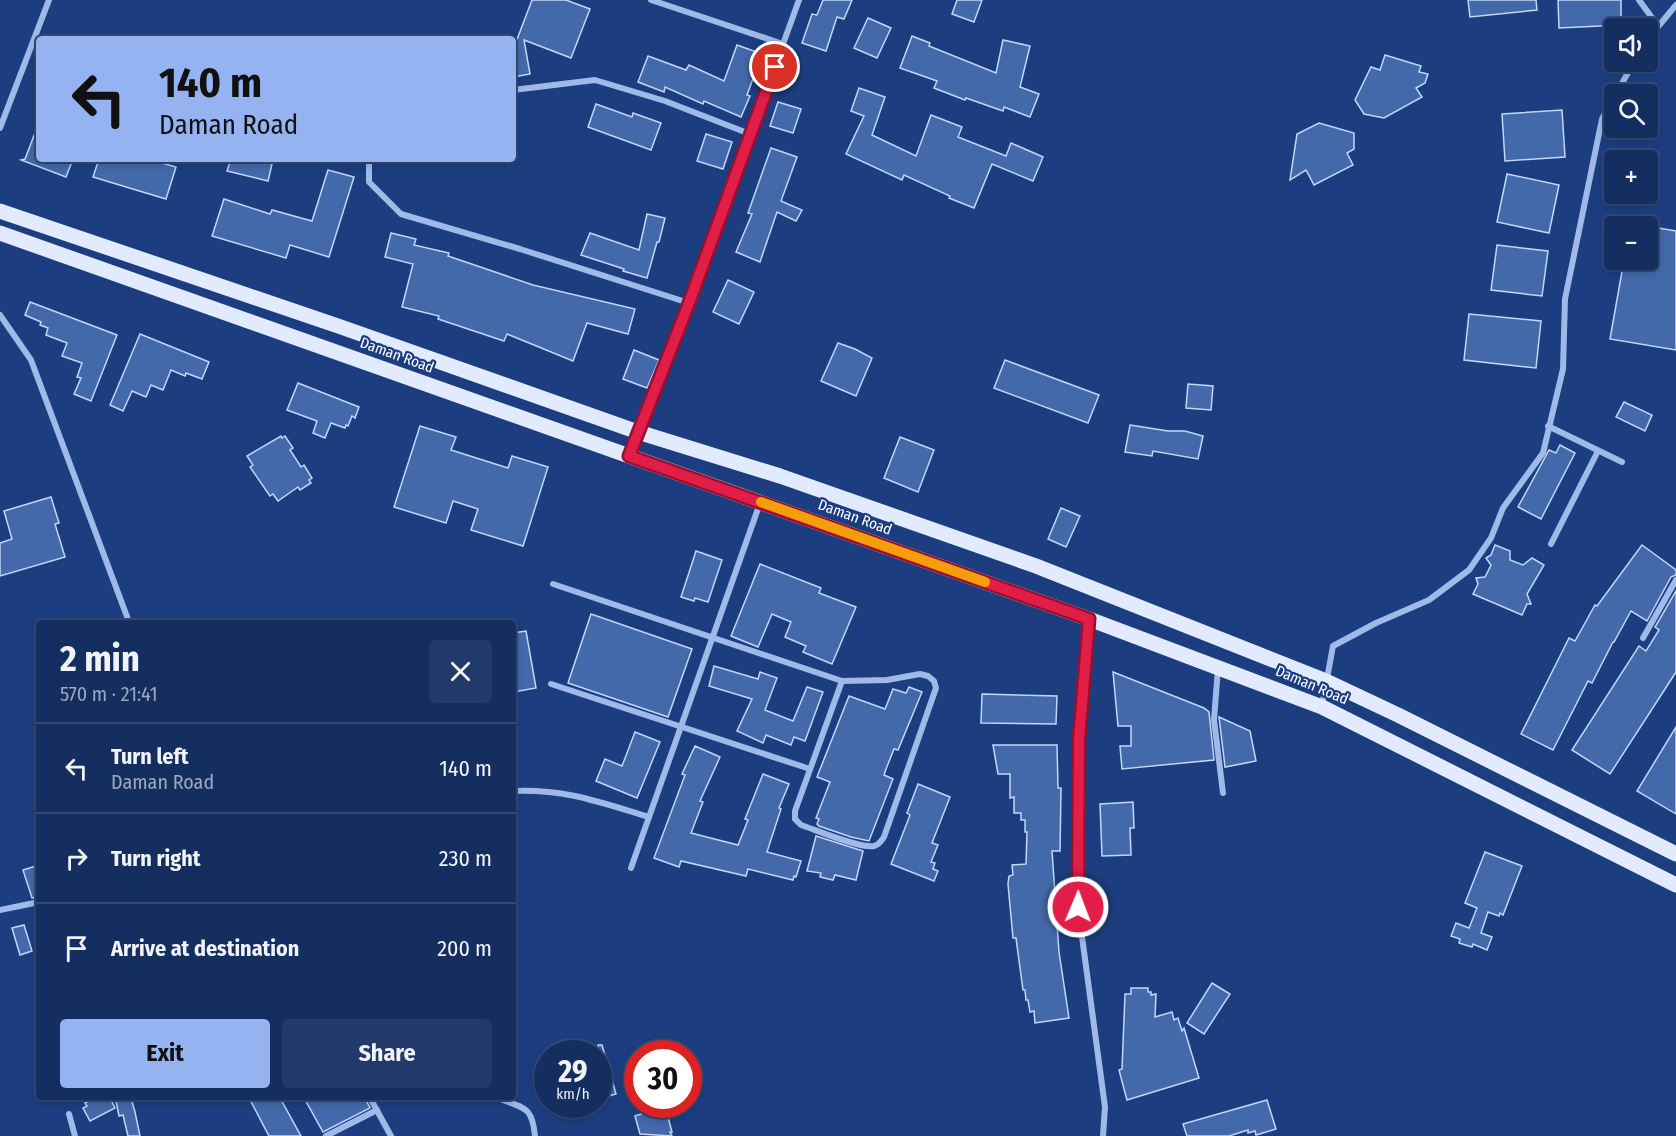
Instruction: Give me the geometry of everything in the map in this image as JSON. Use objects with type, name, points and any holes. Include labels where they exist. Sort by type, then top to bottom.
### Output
[{"type":"main road","points":[[0,211],[341,327],[638,432],[780,476],[1036,566],[1326,681],[1676,855]]},
{"type":"main road","name":"Daman Road","points":[[0,233],[1089,619],[1322,707],[1676,885]]},
{"type":"street","points":[[0,128],[49,0]]},
{"type":"street","points":[[651,0],[783,44]]},
{"type":"street","points":[[629,456],[689,303],[799,0]]},
{"type":"street","points":[[1639,0],[1652,18]]},
{"type":"street","points":[[1658,26],[1676,5]]},
{"type":"street","points":[[516,90],[595,80],[665,101],[750,134]]},
{"type":"street","points":[[1322,707],[1333,646],[1376,623],[1429,600],[1469,570],[1491,538],[1503,508],[1542,453],[1563,369],[1565,299],[1604,115]]},
{"type":"street","points":[[369,162],[369,182],[401,214],[689,303]]},
{"type":"street","points":[[0,315],[31,360],[128,620]]},
{"type":"street","points":[[1548,426],[1622,462]]},
{"type":"street","points":[[1551,544],[1598,451]]},
{"type":"street","points":[[630,868],[760,502]]},
{"type":"street","points":[[1643,638],[1676,580]]},
{"type":"street","points":[[553,584],[842,681],[887,680],[920,674],[928,676],[934,681],[936,688],[884,837],[879,844],[873,847],[860,845],[801,825],[795,819],[795,811],[842,681]]},
{"type":"street","points":[[1089,619],[1079,739],[1078,907],[1105,1107],[1103,1136]]},
{"type":"street","points":[[1218,668],[1214,720],[1223,793]]},
{"type":"street","points":[[550,684],[810,769]]},
{"type":"street","points":[[516,791],[536,790],[574,794],[649,817]]},
{"type":"street","points":[[0,910],[36,903]]},
{"type":"street","points":[[371,1100],[391,1136]]},
{"type":"street","points":[[503,1100],[528,1111],[534,1119],[535,1136]]},
{"type":"street","points":[[326,1136],[377,1110]]},
{"type":"street","points":[[69,1114],[75,1136]]},
{"type":"building","points":[[532,0],[566,0],[590,9],[571,58],[524,40],[530,74],[516,76],[516,42]]},
{"type":"building","points":[[823,0],[852,0],[844,19],[837,17],[826,51],[802,43],[812,14],[817,15]]},
{"type":"building","points":[[957,0],[982,0],[974,22],[952,14]]},
{"type":"building","points":[[1468,0],[1536,0],[1537,10],[1470,17]]},
{"type":"building","points":[[1558,0],[1621,0],[1621,18],[1604,18],[1604,26],[1559,28]]},
{"type":"building","points":[[868,18],[891,28],[877,58],[854,48]]},
{"type":"building","points":[[912,36],[930,43],[929,46],[996,73],[1003,40],[1030,46],[1020,87],[1039,94],[1030,117],[1004,107],[1003,111],[966,98],[965,100],[934,88],[937,81],[900,68]]},
{"type":"building","points":[[737,45],[762,54],[747,95],[750,96],[741,117],[704,101],[703,104],[665,87],[664,92],[638,82],[648,56],[686,70],[689,65],[724,81]]},
{"type":"building","points":[[1385,55],[1421,66],[1419,72],[1428,74],[1425,83],[1416,88],[1422,97],[1384,118],[1364,114],[1355,100],[1371,67],[1380,70]]},
{"type":"building","points":[[859,88],[885,97],[872,135],[916,156],[931,115],[962,127],[958,137],[1006,156],[1011,143],[1043,157],[1033,181],[992,164],[974,208],[904,175],[902,180],[846,154],[864,116],[851,111]]},
{"type":"building","points":[[778,102],[801,109],[793,133],[770,126]]},
{"type":"building","points":[[596,104],[632,117],[633,113],[661,123],[651,150],[588,127]]},
{"type":"building","points":[[1562,110],[1565,157],[1505,161],[1502,114]]},
{"type":"building","points":[[1319,123],[1354,133],[1354,149],[1347,153],[1353,165],[1314,185],[1306,170],[1290,180],[1297,134]]},
{"type":"building","points":[[36,130],[36,162],[72,162],[66,177],[21,160],[25,159]]},
{"type":"building","points":[[706,134],[732,142],[723,169],[697,161]]},
{"type":"building","points":[[771,148],[797,157],[781,201],[802,210],[796,221],[777,212],[760,262],[736,252],[752,214],[748,213]]},
{"type":"building","points":[[98,162],[158,162],[176,167],[166,199],[93,177]]},
{"type":"building","points":[[230,162],[272,164],[268,181],[227,171]]},
{"type":"building","points":[[328,170],[354,177],[329,257],[290,245],[286,258],[212,236],[224,199],[270,214],[272,210],[312,221]]},
{"type":"building","points":[[1507,174],[1559,185],[1549,233],[1497,222]]},
{"type":"building","points":[[647,214],[665,218],[647,278],[581,255],[590,233],[639,250]]},
{"type":"building","points":[[1658,228],[1676,231],[1676,350],[1610,339],[1622,270],[1658,270]]},
{"type":"building","points":[[391,233],[416,239],[414,245],[449,253],[448,256],[533,285],[635,309],[628,334],[587,323],[573,361],[507,334],[504,341],[438,319],[439,316],[402,307],[413,264],[385,257]]},
{"type":"building","points":[[1497,245],[1548,251],[1542,296],[1491,290]]},
{"type":"building","points":[[728,280],[754,292],[739,324],[713,312]]},
{"type":"building","points":[[30,302],[117,335],[91,401],[74,394],[81,378],[77,377],[82,363],[62,356],[67,343],[46,335],[48,328],[25,315]]},
{"type":"building","points":[[1469,314],[1541,321],[1536,368],[1464,360]]},
{"type":"building","points":[[140,334],[209,362],[202,379],[186,373],[185,376],[171,370],[163,390],[151,385],[146,397],[132,391],[123,411],[110,405]]},
{"type":"building","points":[[838,343],[872,358],[856,396],[821,381]]},
{"type":"building","points":[[634,350],[659,360],[647,388],[623,379]]},
{"type":"building","points":[[1005,360],[1099,395],[1088,423],[994,388]]},
{"type":"building","points":[[298,383],[359,407],[355,418],[352,416],[345,428],[331,423],[325,438],[313,433],[317,421],[287,410]]},
{"type":"building","points":[[1188,384],[1213,386],[1211,410],[1186,408]]},
{"type":"building","points":[[1624,402],[1652,415],[1645,431],[1616,417]]},
{"type":"building","points":[[1130,425],[1168,431],[1185,431],[1203,436],[1198,459],[1153,451],[1152,456],[1125,452]]},
{"type":"building","points":[[420,426],[456,437],[451,450],[508,468],[512,456],[548,467],[523,546],[471,530],[478,509],[453,501],[446,523],[394,507]]},
{"type":"building","points":[[281,436],[282,438],[285,436],[293,448],[290,450],[301,467],[304,465],[312,478],[309,480],[311,483],[300,490],[298,487],[278,501],[273,494],[270,496],[250,467],[253,465],[247,456]]},
{"type":"building","points":[[900,437],[934,450],[918,492],[884,478]]},
{"type":"building","points":[[1560,445],[1575,453],[1541,519],[1518,507],[1549,450],[1556,453]]},
{"type":"building","points":[[51,497],[59,523],[55,524],[65,557],[0,576],[0,543],[12,539],[4,511]]},
{"type":"building","points":[[1061,508],[1080,516],[1066,547],[1048,539]]},
{"type":"building","points":[[1495,545],[1510,551],[1510,560],[1523,565],[1532,558],[1544,565],[1527,594],[1531,604],[1527,604],[1522,615],[1473,594],[1478,584],[1476,578],[1485,577],[1491,565],[1486,558],[1491,555]]},
{"type":"building","points":[[1642,545],[1676,570],[1676,575],[1671,577],[1647,621],[1631,611],[1592,683],[1588,681],[1553,750],[1521,734],[1569,638],[1575,641],[1595,605],[1597,606]]},
{"type":"building","points":[[696,551],[722,560],[708,602],[681,597]]},
{"type":"building","points":[[760,564],[821,588],[819,593],[856,607],[832,664],[803,652],[806,646],[785,637],[791,622],[772,614],[758,647],[731,636]]},
{"type":"building","points":[[1676,591],[1676,672],[1610,774],[1572,750],[1639,646],[1646,651],[1659,630],[1655,627]]},
{"type":"building","points":[[591,614],[692,649],[668,717],[568,683]]},
{"type":"building","points":[[526,631],[536,688],[516,691],[516,633]]},
{"type":"building","points":[[714,666],[758,679],[760,672],[777,678],[765,710],[793,721],[807,687],[823,692],[805,741],[794,737],[791,745],[766,735],[763,743],[737,731],[752,699],[709,686]]},
{"type":"building","points":[[1113,672],[1209,712],[1214,760],[1122,769],[1120,746],[1131,746],[1131,726],[1118,726]]},
{"type":"building","points":[[909,687],[922,692],[898,750],[894,749],[886,769],[884,775],[893,779],[869,841],[819,826],[817,824],[819,819],[816,818],[830,782],[817,777],[849,696],[885,709],[893,689],[906,693]]},
{"type":"building","points":[[982,694],[1057,696],[1056,724],[981,723]]},
{"type":"building","points":[[1219,717],[1250,731],[1256,761],[1225,767]]},
{"type":"building","points":[[1676,727],[1676,814],[1637,791]]},
{"type":"building","points":[[635,732],[660,742],[637,798],[596,781],[605,759],[622,766]]},
{"type":"building","points":[[993,745],[1057,745],[1058,788],[1061,788],[1060,851],[1052,851],[1059,952],[1069,1018],[1035,1023],[1034,1011],[1030,1012],[1025,990],[1023,990],[1016,938],[1013,938],[1008,884],[1009,876],[1013,875],[1012,865],[1026,864],[1027,832],[1025,832],[1025,820],[1021,820],[1021,813],[1014,813],[1014,797],[1010,798],[1010,774],[998,774]]},
{"type":"building","points":[[695,746],[720,757],[700,801],[703,802],[691,833],[738,845],[748,820],[745,819],[763,774],[789,784],[779,808],[781,809],[767,852],[801,861],[793,880],[748,869],[746,876],[681,861],[679,867],[654,858],[685,775],[682,774]]},
{"type":"building","points":[[918,784],[950,797],[932,843],[938,845],[931,862],[935,863],[933,869],[938,871],[934,881],[891,864],[910,815],[907,813]]},
{"type":"building","points":[[1133,802],[1134,828],[1130,828],[1131,855],[1102,856],[1100,804]]},
{"type":"building","points":[[816,836],[863,851],[856,880],[835,875],[833,880],[820,877],[821,873],[807,871]]},
{"type":"building","points":[[1485,852],[1522,866],[1503,915],[1488,912],[1481,933],[1492,937],[1487,950],[1473,944],[1472,947],[1459,943],[1460,939],[1451,936],[1456,923],[1469,928],[1477,908],[1465,903]]},
{"type":"building","points":[[36,866],[36,897],[32,898],[23,870]]},
{"type":"building","points":[[24,925],[32,951],[20,955],[12,928]]},
{"type":"building","points":[[1212,983],[1230,994],[1204,1034],[1187,1023]]},
{"type":"building","points":[[1131,988],[1148,988],[1151,995],[1156,994],[1155,1017],[1172,1012],[1174,1020],[1178,1018],[1182,1031],[1184,1028],[1199,1078],[1127,1100],[1119,1070],[1122,1069],[1125,994],[1131,994]]},
{"type":"building","points":[[612,1080],[616,1094],[612,1095]]},
{"type":"building","points":[[90,1100],[111,1100],[115,1108],[90,1121],[83,1108],[87,1106],[85,1103]]},
{"type":"building","points":[[132,1100],[140,1136],[128,1136],[123,1115],[119,1116],[116,1101]]},
{"type":"building","points":[[250,1100],[281,1100],[301,1136],[269,1136]]},
{"type":"building","points":[[305,1100],[366,1100],[370,1108],[323,1132]]},
{"type":"building","points":[[1267,1100],[1276,1129],[1256,1135],[1255,1131],[1248,1133],[1248,1130],[1229,1136],[1187,1136],[1183,1124]]},
{"type":"building","points":[[636,1118],[668,1118],[672,1136],[640,1134]]},
{"type":"slow traffic","points":[[761,502],[985,582]]},
{"type":"route","points":[[775,67],[689,303],[629,456],[1089,619],[1079,739],[1078,907]]}]
